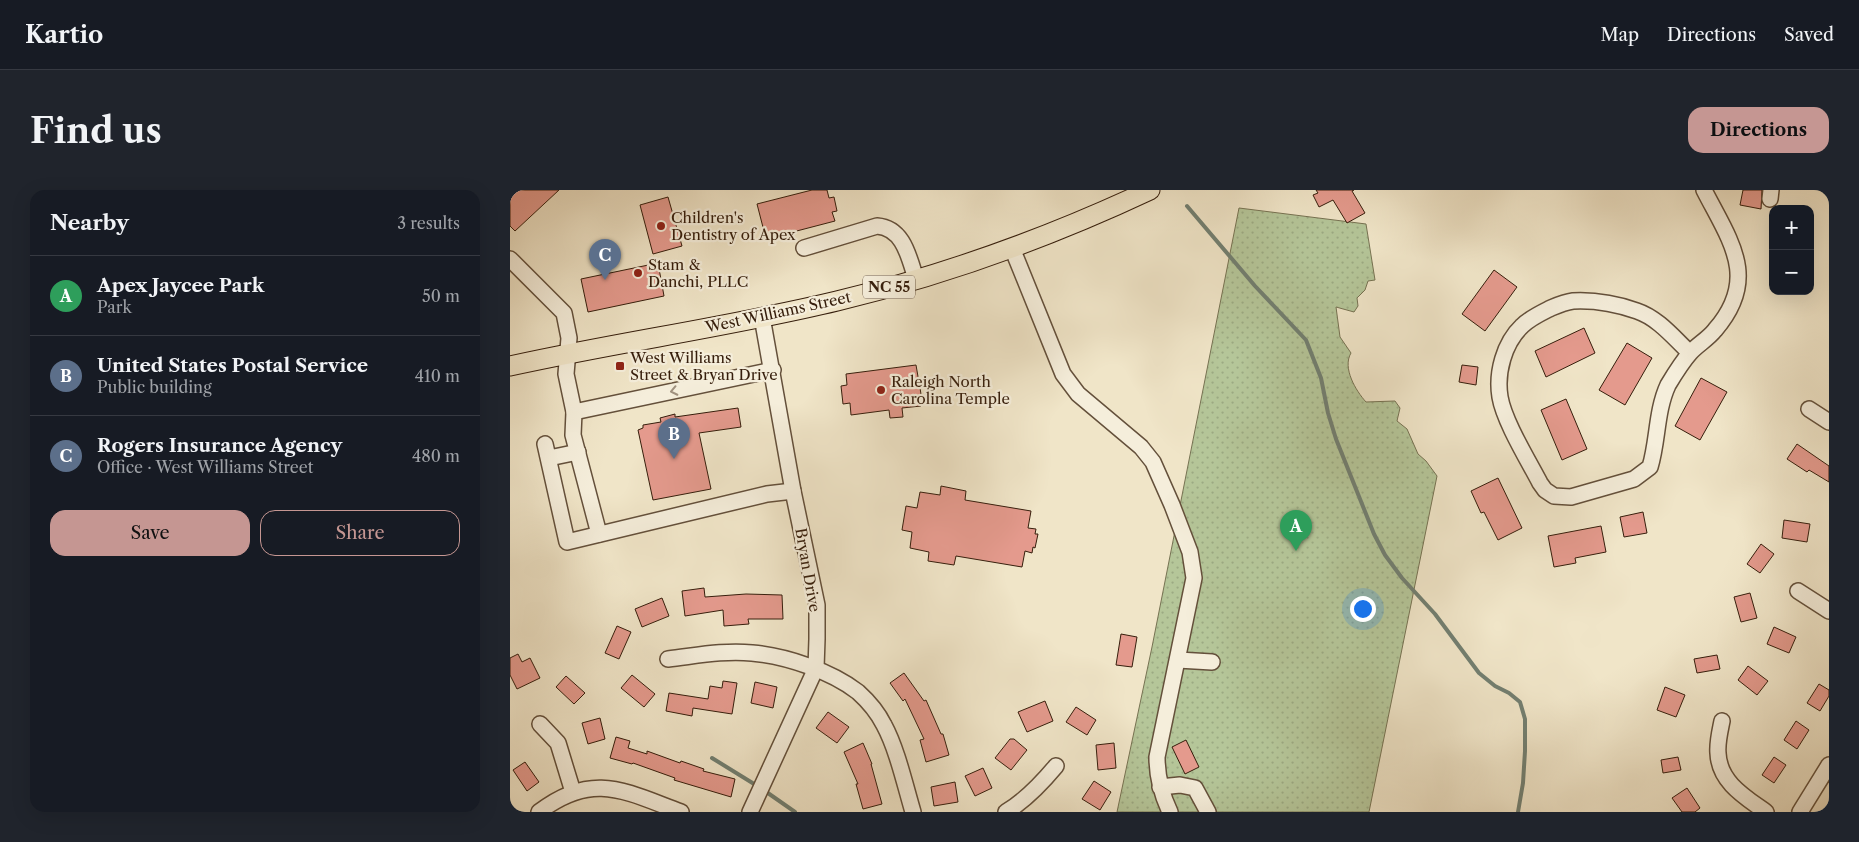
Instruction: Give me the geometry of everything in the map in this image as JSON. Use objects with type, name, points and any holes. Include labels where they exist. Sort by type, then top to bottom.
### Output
[{"type":"main road","name":"West Williams Street","points":[[510,366],[568,353],[762,317],[836,301],[916,279],[1012,248],[1084,220],[1150,190]]},
{"type":"street","points":[[1690,353],[1650,317],[1638,311],[1604,303],[1571,301],[1543,312],[1522,326],[1509,344],[1504,356],[1499,384],[1500,396],[1503,410],[1545,490],[1554,496],[1571,497],[1634,479],[1650,468],[1664,395],[1673,377],[1690,353],[1715,331],[1730,309],[1737,289],[1739,274],[1734,249],[1704,190]]},
{"type":"street","points":[[804,248],[877,226],[886,226],[900,238],[916,279]]},
{"type":"street","points":[[1012,248],[1063,374],[1078,394],[1141,447],[1152,462],[1172,505],[1190,552],[1194,578],[1157,757],[1157,776],[1170,812]]},
{"type":"street","points":[[510,258],[564,313],[570,338],[566,374],[574,412],[573,435],[599,534]]},
{"type":"street","name":"Bryan Drive","points":[[750,812],[816,668],[817,605],[762,317]]},
{"type":"street","points":[[574,412],[773,370]]},
{"type":"street","points":[[1809,409],[1829,422]]},
{"type":"street","points":[[578,452],[547,451],[567,542],[767,494],[794,490]]},
{"type":"street","points":[[1798,591],[1829,611]]},
{"type":"street","points":[[668,659],[733,652],[769,655],[816,668],[859,693],[876,712],[885,726],[914,812]]},
{"type":"street","points":[[1178,660],[1212,662]]},
{"type":"street","points":[[1722,721],[1718,753],[1724,774],[1737,791],[1766,812]]},
{"type":"street","points":[[540,724],[558,742],[573,792]]},
{"type":"street","points":[[1800,812],[1829,765]]},
{"type":"street","points":[[1006,812],[1042,783],[1056,766]]},
{"type":"street","points":[[1160,787],[1180,785],[1195,788],[1208,812]]},
{"type":"street","points":[[539,812],[555,800],[573,792],[600,787],[621,790],[681,812]]},
{"type":"green space","points":[[1239,208],[1366,224],[1375,280],[1368,281],[1365,290],[1357,298],[1358,306],[1354,312],[1336,307],[1340,337],[1351,353],[1348,365],[1349,372],[1354,386],[1366,402],[1395,401],[1400,408],[1397,421],[1407,429],[1418,454],[1437,476],[1369,812],[1117,812],[1152,647]]},
{"type":"building","points":[[510,190],[559,190],[515,231],[510,226]]},
{"type":"building","points":[[812,190],[827,190],[829,198],[834,197],[837,211],[832,212],[835,221],[766,239],[757,204]]},
{"type":"building","points":[[1316,190],[1354,190],[1352,191],[1365,213],[1347,223],[1333,200],[1319,207],[1313,195],[1318,193]]},
{"type":"building","points":[[1743,190],[1762,190],[1761,209],[1740,205]]},
{"type":"building","name":"Children's Dentistry of Apex","points":[[668,197],[682,246],[653,254],[640,205]]},
{"type":"building","points":[[658,263],[664,296],[588,312],[581,279]]},
{"type":"building","points":[[1494,270],[1517,287],[1485,331],[1462,314]]},
{"type":"building","points":[[1584,328],[1595,353],[1546,377],[1535,351]]},
{"type":"building","points":[[1627,343],[1652,358],[1625,405],[1599,390]]},
{"type":"building","name":"Raleigh North Carolina Temple","points":[[916,365],[921,406],[902,408],[903,417],[890,418],[889,410],[851,415],[850,403],[843,404],[841,386],[847,385],[846,374]]},
{"type":"building","points":[[1462,365],[1478,367],[1476,385],[1459,382]]},
{"type":"building","points":[[1701,378],[1727,392],[1700,440],[1675,426]]},
{"type":"building","points":[[1566,399],[1587,449],[1562,460],[1541,410]]},
{"type":"building","points":[[738,408],[741,427],[699,433],[711,489],[653,500],[638,430],[643,428],[643,425],[661,422],[660,418],[675,414],[675,417]]},
{"type":"building","points":[[1797,444],[1829,466],[1829,482],[1809,470],[1807,472],[1787,459]]},
{"type":"building","points":[[1498,478],[1522,528],[1498,540],[1484,512],[1481,513],[1471,491]]},
{"type":"building","points":[[941,486],[966,491],[965,500],[1031,511],[1028,528],[1036,529],[1035,534],[1038,534],[1032,553],[1025,551],[1022,567],[956,556],[954,565],[928,561],[929,552],[910,548],[912,532],[902,530],[906,506],[917,508],[920,492],[940,495]]},
{"type":"building","points":[[1643,512],[1647,533],[1624,537],[1620,517]]},
{"type":"building","points":[[1784,520],[1810,524],[1807,542],[1782,538]]},
{"type":"building","points":[[1601,526],[1606,552],[1575,558],[1576,563],[1554,567],[1548,536]]},
{"type":"building","points":[[1761,544],[1774,554],[1760,573],[1747,564]]},
{"type":"building","points":[[704,588],[705,597],[746,594],[782,595],[783,619],[748,619],[749,624],[724,626],[723,610],[685,616],[682,591]]},
{"type":"building","points":[[1750,593],[1757,618],[1741,622],[1734,597]]},
{"type":"building","points":[[662,598],[669,616],[642,627],[635,609]]},
{"type":"building","points":[[617,626],[631,632],[619,659],[605,653]]},
{"type":"building","points":[[1774,627],[1796,637],[1789,653],[1767,644]]},
{"type":"building","points":[[1121,634],[1137,637],[1132,667],[1116,665]]},
{"type":"building","points":[[518,654],[522,662],[530,658],[540,678],[517,689],[510,675],[510,658]]},
{"type":"building","points":[[1717,655],[1720,669],[1697,673],[1694,659]]},
{"type":"building","points":[[1748,666],[1768,681],[1757,695],[1738,680]]},
{"type":"building","points":[[904,673],[924,701],[926,700],[941,734],[943,734],[949,755],[926,762],[920,740],[924,739],[905,699],[903,701],[890,683]]},
{"type":"building","points":[[632,675],[655,694],[644,707],[621,688]]},
{"type":"building","points":[[566,676],[585,693],[574,704],[556,687]]},
{"type":"building","points":[[723,681],[737,683],[732,714],[693,708],[692,716],[666,711],[669,693],[708,699],[710,686],[722,688]]},
{"type":"building","points":[[755,682],[777,687],[773,708],[751,703]]},
{"type":"building","points":[[1819,684],[1829,690],[1829,696],[1820,711],[1807,703]]},
{"type":"building","points":[[1665,687],[1685,695],[1676,717],[1657,710]]},
{"type":"building","points":[[1045,701],[1053,721],[1027,732],[1018,712]]},
{"type":"building","points":[[1076,707],[1096,720],[1087,735],[1066,722]]},
{"type":"building","points":[[828,712],[849,727],[837,743],[816,728]]},
{"type":"building","points":[[600,718],[605,739],[588,744],[582,723]]},
{"type":"building","points":[[1796,721],[1809,730],[1797,749],[1784,740]]},
{"type":"building","points":[[616,737],[630,741],[628,748],[647,754],[647,751],[680,763],[681,761],[704,769],[703,771],[735,779],[731,797],[674,780],[675,778],[633,763],[610,758]]},
{"type":"building","points":[[1010,739],[1014,739],[1027,750],[1011,770],[995,758]]},
{"type":"building","points":[[1186,740],[1199,767],[1185,774],[1172,747]]},
{"type":"building","points":[[863,743],[872,764],[882,804],[863,809],[856,784],[858,784],[844,752]]},
{"type":"building","points":[[1114,743],[1116,768],[1098,770],[1096,745]]},
{"type":"building","points":[[1678,757],[1681,770],[1663,773],[1661,760]]},
{"type":"building","points":[[1774,757],[1786,765],[1774,783],[1762,775]]},
{"type":"building","points":[[525,762],[539,782],[527,791],[513,770]]},
{"type":"building","points":[[983,768],[992,788],[975,796],[965,776]]},
{"type":"building","points":[[1094,781],[1111,792],[1100,810],[1082,799]]},
{"type":"building","points":[[955,782],[958,802],[934,806],[931,787]]},
{"type":"building","points":[[1687,788],[1700,808],[1695,812],[1682,812],[1672,798]]},
{"type":"waterway","points":[[1187,206],[1255,286],[1306,340],[1321,378],[1328,413],[1336,439],[1374,534],[1385,555],[1402,578],[1435,614],[1479,673],[1520,702],[1525,719],[1525,751],[1523,783],[1518,812]]},
{"type":"waterway","points":[[712,758],[759,787]]},
{"type":"waterway","points":[[765,791],[795,812]]},
{"type":"place","name":"Children's Dentistry of Apex","points":[[661,226]]},
{"type":"place","name":"Stam & Danchi, PLLC","points":[[638,273]]},
{"type":"place","name":"Rogers Insurance Agency","points":[[605,280]]},
{"type":"place","name":"West Williams Street & Bryan Drive","points":[[620,366]]},
{"type":"place","name":"Raleigh North Carolina Temple","points":[[881,390]]},
{"type":"place","name":"United States Postal Service","points":[[674,459]]},
{"type":"place","name":"Apex Jaycee Park","points":[[1296,551]]}]
